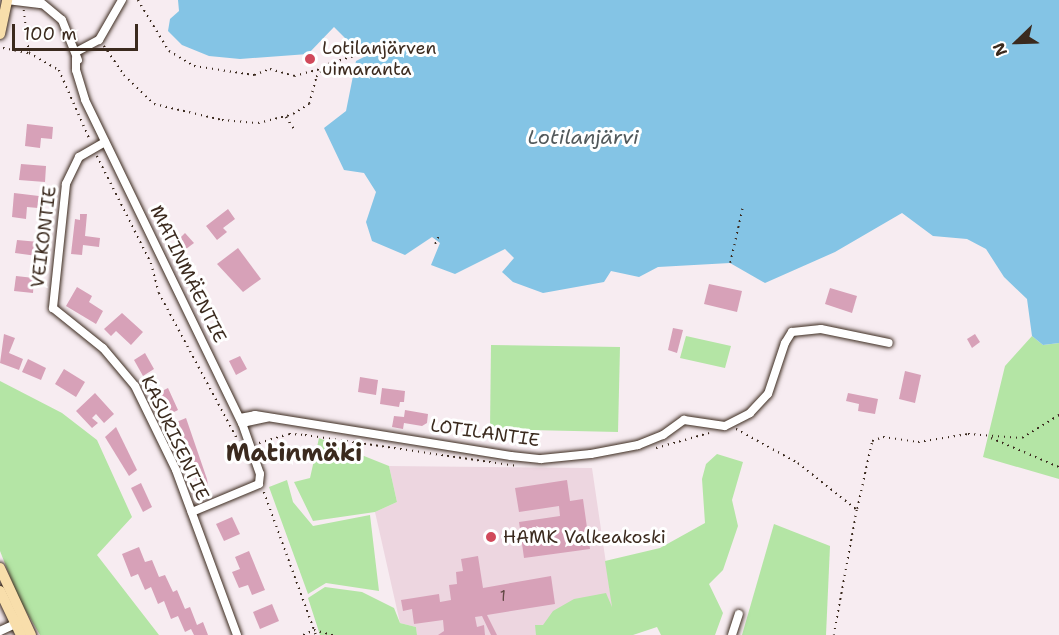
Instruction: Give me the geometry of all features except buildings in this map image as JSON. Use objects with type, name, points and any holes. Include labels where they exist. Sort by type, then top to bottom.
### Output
[{"type":"main road","points":[[0,34],[7,0]]},
{"type":"main road","points":[[0,568],[19,622],[21,635]]},
{"type":"main road","points":[[0,591],[19,622],[31,635]]},
{"type":"street","name":"MATINMÄENTIE","points":[[7,0],[24,4],[40,2],[62,20],[81,70],[80,84],[105,142],[241,420],[260,482]]},
{"type":"street","points":[[76,55],[99,40],[122,0]]},
{"type":"street","name":"VEIKONTIE","points":[[58,315],[52,302],[66,184],[75,163],[93,147],[105,142]]},
{"type":"street","name":"KASURISENTIE","points":[[58,315],[104,348],[126,373],[192,512],[197,535],[237,635]]},
{"type":"street","points":[[725,426],[750,413],[768,394],[792,332],[821,328],[889,343]]},
{"type":"street","name":"LOTILANTIE","points":[[241,420],[247,415],[541,459],[638,445],[663,435],[684,420],[725,426]]},
{"type":"street","points":[[192,512],[260,482]]},
{"type":"street","points":[[732,635],[739,614]]},
{"type":"street","points":[[0,631],[19,622]]},
{"type":"path","points":[[138,0],[169,51],[194,66],[254,75],[270,69],[294,76],[389,45]]},
{"type":"path","points":[[24,4],[29,53]]},
{"type":"path","points":[[99,40],[124,75],[154,104],[222,120],[258,123],[286,116],[309,104],[316,77],[326,67]]},
{"type":"path","points":[[3,48],[29,53],[54,65],[62,74],[99,165],[121,200],[151,263],[159,293],[236,439],[244,448],[289,434],[305,435],[495,465],[528,466]]},
{"type":"path","points":[[286,116],[294,129]]},
{"type":"path","points":[[730,263],[743,206]]},
{"type":"path","points":[[435,244],[439,235]]},
{"type":"path","points":[[834,635],[872,441],[883,437],[918,442],[968,434],[1022,438],[1059,415]]},
{"type":"path","points":[[653,449],[725,426],[751,435],[798,463],[857,510]]},
{"type":"path","points":[[987,436],[1059,467]]},
{"type":"path","points":[[260,482],[316,635]]},
{"type":"path","points":[[303,635],[314,630],[333,635]]},
{"type":"shaded area","name":"HAMK Valkeakoski","points":[[389,466],[592,468],[613,611],[602,635],[417,635],[416,627],[400,623],[375,512],[397,502]]},
{"type":"green space","points":[[686,336],[731,346],[725,368],[680,358]]},
{"type":"green space","points":[[1032,336],[1043,345],[1059,343],[1059,479],[983,457],[1005,366]]},
{"type":"green space","points":[[491,345],[620,347],[618,432],[490,429]]},
{"type":"green space","points":[[0,381],[62,413],[97,440],[132,517],[97,555],[159,635],[40,635],[19,599],[0,551]]},
{"type":"green space","points":[[319,438],[389,466],[397,502],[375,512],[313,521],[294,482],[310,478]]},
{"type":"green space","points":[[717,454],[743,462],[732,500],[738,526],[723,570],[709,584],[723,613],[715,635],[661,635],[657,627],[633,635],[536,635],[535,625],[543,625],[553,611],[574,599],[606,593],[612,607],[605,561],[660,548],[705,523],[702,479],[706,464]]},
{"type":"green space","points":[[287,480],[293,502],[313,526],[370,515],[379,591],[326,583],[308,594],[269,487]]},
{"type":"green space","points":[[774,524],[830,546],[826,635],[742,635]]},
{"type":"green space","points":[[325,587],[362,592],[394,608],[400,623],[416,627],[417,635],[320,635],[308,598]]},
{"type":"water","name":"Lotilanjärvi","points":[[178,0],[1059,0],[1059,343],[1043,345],[1032,336],[1027,299],[1004,277],[986,249],[967,239],[933,236],[902,213],[835,252],[765,283],[730,263],[658,267],[639,277],[611,271],[604,282],[543,293],[513,282],[502,272],[514,258],[505,249],[455,274],[431,265],[440,243],[432,237],[405,255],[372,241],[366,222],[376,192],[364,173],[344,170],[324,128],[346,111],[356,61],[372,53],[369,45],[352,45],[334,27],[308,54],[240,59],[209,56],[182,45],[168,31],[170,19],[179,11]]},
{"type":"place","name":"Lotilanjärven uimaranta","points":[[310,59]]},
{"type":"place","name":"HAMK Valkeakoski","points":[[491,537]]},
{"type":"district","name":"Matinmäki","points":[[294,454]]}]
